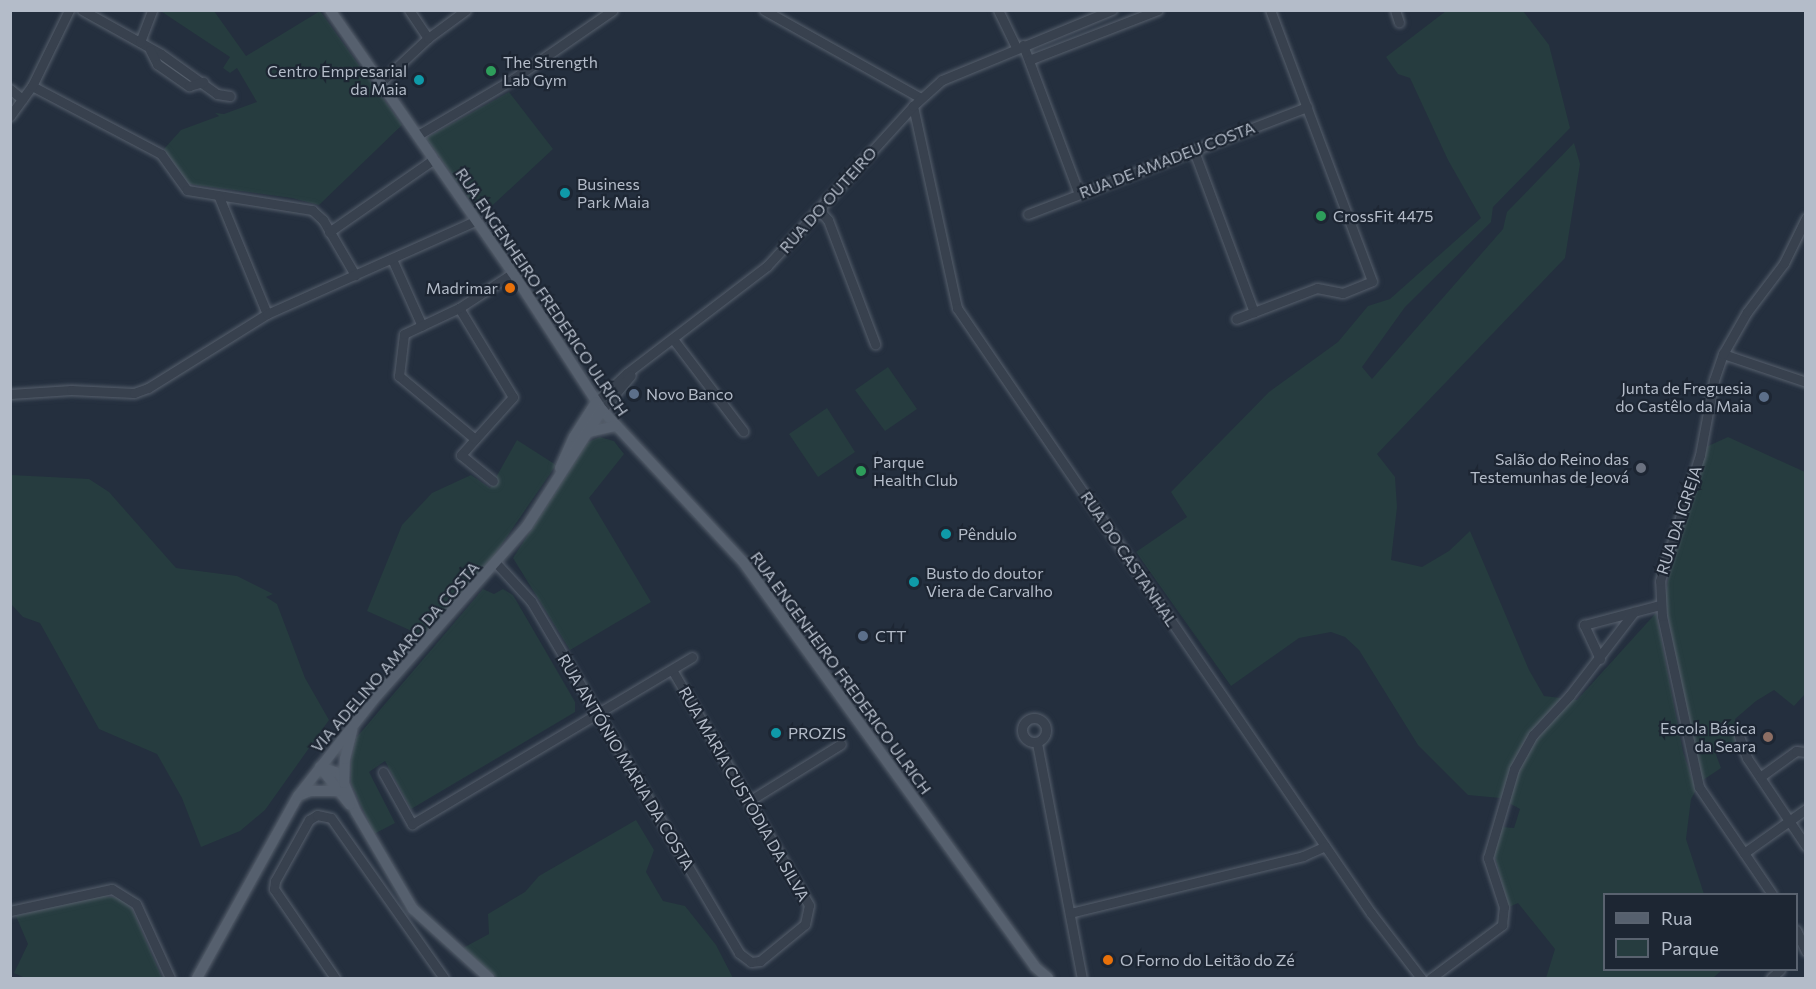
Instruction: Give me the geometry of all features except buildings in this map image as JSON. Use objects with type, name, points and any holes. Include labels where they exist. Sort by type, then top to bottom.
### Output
[{"type":"main road","name":"RUA ENGENHEIRO FREDERICO ULRICH","points":[[330,10],[477,220],[599,406],[615,426],[744,563],[1035,967],[1048,978]]},
{"type":"main road","name":"VIA ADELINO AMARO DA COSTA","points":[[196,978],[298,796],[355,722],[497,564],[589,432],[599,406]]},
{"type":"main road","name":"VIA ADELINO AMARO DA COSTA","points":[[553,486],[574,436],[599,406]]},
{"type":"main road","points":[[589,432],[615,426]]},
{"type":"main road","points":[[341,787],[345,759],[355,722]]},
{"type":"main road","points":[[320,767],[334,769],[341,787],[413,909],[489,978]]},
{"type":"main road","points":[[298,796],[310,791],[341,787]]},
{"type":"street","points":[[10,116],[32,86],[69,10]]},
{"type":"street","points":[[82,10],[140,42],[150,50],[157,64],[189,86],[203,82],[217,94],[230,96]]},
{"type":"street","points":[[140,42],[152,10]]},
{"type":"street","points":[[410,10],[428,38]]},
{"type":"street","points":[[381,82],[428,38],[466,10]]},
{"type":"street","points":[[418,135],[513,79],[613,10]]},
{"type":"street","points":[[764,10],[921,98]]},
{"type":"street","points":[[998,10],[1029,60],[1079,194]]},
{"type":"street","name":"RUA DO OUTEIRO","points":[[599,406],[638,366],[767,266],[820,212],[921,98],[959,70],[1112,10]]},
{"type":"street","points":[[1029,60],[1158,10]]},
{"type":"street","points":[[1236,318],[1317,288],[1343,292],[1372,281],[1270,10]]},
{"type":"street","points":[[1395,10],[1399,22]]},
{"type":"street","points":[[32,86],[161,154],[187,190],[299,206],[312,210],[329,232],[355,275]]},
{"type":"street","points":[[10,89],[22,99]]},
{"type":"street","name":"RUA DO CASTANHAL","points":[[913,106],[957,308],[1325,846],[1421,978]]},
{"type":"street","name":"RUA DE AMADEU COSTA","points":[[1029,214],[1306,107]]},
{"type":"street","points":[[1194,150],[1254,312]]},
{"type":"street","points":[[329,232],[434,159]]},
{"type":"street","points":[[219,196],[267,314]]},
{"type":"street","points":[[820,212],[828,220],[875,344]]},
{"type":"street","name":"RUA DA IGREJA","points":[[1771,893],[1699,787],[1660,605],[1660,581],[1667,549],[1700,455],[1714,380],[1722,354],[1784,263],[1806,218]]},
{"type":"street","points":[[10,394],[71,390],[135,393],[148,388],[267,314],[477,220]]},
{"type":"street","points":[[392,259],[422,326]]},
{"type":"street","points":[[475,439],[399,376],[404,334],[459,308],[513,273]]},
{"type":"street","points":[[459,308],[513,396],[461,455],[493,481]]},
{"type":"street","points":[[673,339],[743,431]]},
{"type":"street","points":[[1722,354],[1806,382]]},
{"type":"street","name":"RUA ANTÓNIO MARIA DA COSTA","points":[[497,564],[531,601],[739,953],[751,962]]},
{"type":"street","points":[[1600,659],[1584,625],[1660,605]]},
{"type":"street","points":[[1431,978],[1502,925],[1504,907],[1488,858],[1514,769],[1533,735],[1600,659],[1634,612]]},
{"type":"street","points":[[383,772],[411,824],[692,657]]},
{"type":"street","name":"RUA MARIA CUSTÓDIA DA SILVA","points":[[672,670],[749,801],[810,912],[796,931],[760,962],[751,962]]},
{"type":"street","points":[[1739,736],[1760,777],[1806,846]]},
{"type":"street","points":[[1037,743],[1082,978]]},
{"type":"street","points":[[749,801],[841,744]]},
{"type":"street","points":[[1760,777],[1796,751],[1806,752]]},
{"type":"street","points":[[1744,853],[1806,809]]},
{"type":"street","points":[[335,978],[274,889],[275,881],[309,820],[317,815],[331,818],[444,978]]},
{"type":"street","points":[[1070,913],[1303,856],[1325,846]]},
{"type":"street","points":[[10,911],[111,889],[136,904],[170,978]]},
{"type":"street","points":[[1801,932],[1802,950]]},
{"type":"green space","points":[[159,10],[214,11],[246,56],[320,11],[402,125],[319,205],[292,198],[189,184],[164,149],[181,130],[219,116],[215,113],[224,114],[257,102],[237,68],[230,73],[223,68],[230,57]]},
{"type":"green space","points":[[1446,11],[1523,11],[1549,45],[1570,128],[1493,207],[1491,222],[1405,307],[1362,367],[1372,379],[1503,229],[1507,212],[1574,143],[1580,164],[1565,258],[1377,454],[1395,477],[1397,507],[1391,560],[1422,567],[1449,551],[1470,531],[1529,670],[1544,696],[1577,700],[1656,613],[1683,752],[1696,790],[1691,799],[1686,839],[1704,893],[1603,893],[1603,971],[1721,971],[1713,978],[1546,978],[1555,949],[1518,903],[1509,907],[1493,850],[1502,827],[1514,828],[1520,809],[1500,798],[1468,795],[1418,745],[1359,650],[1345,637],[1331,632],[1299,638],[1231,686],[1136,552],[1187,517],[1171,492],[1269,392],[1338,342],[1368,306],[1390,299],[1481,218],[1448,160],[1410,78],[1398,74],[1386,57]]},
{"type":"green space","points":[[509,92],[553,149],[481,216],[426,138]]},
{"type":"green space","points":[[888,367],[917,409],[885,431],[855,390]]},
{"type":"green space","points":[[827,408],[855,452],[818,477],[789,434]]},
{"type":"green space","points":[[600,437],[614,441],[624,454],[589,498],[651,602],[570,650],[513,558],[588,442]]},
{"type":"green space","points":[[1728,437],[1805,472],[1805,694],[1794,706],[1774,690],[1756,701],[1735,719],[1735,744],[1715,752],[1721,768],[1703,780],[1698,777],[1665,600],[1674,543],[1706,447]]},
{"type":"green space","points":[[517,440],[556,465],[493,557],[423,636],[367,611],[402,525],[432,493],[471,475],[490,488]]},
{"type":"green space","points":[[11,475],[89,479],[109,492],[176,568],[237,576],[273,594],[266,597],[277,604],[305,678],[329,720],[265,810],[240,831],[201,847],[182,798],[157,754],[99,729],[40,623],[23,617],[11,604]]},
{"type":"green space","points":[[483,589],[494,594],[503,589],[513,595],[575,702],[575,712],[411,809],[385,761],[369,772],[395,823],[374,834],[351,783],[351,760],[356,738]]},
{"type":"green space","points":[[636,820],[654,850],[646,872],[663,901],[685,906],[716,945],[733,978],[497,978],[463,948],[489,934],[488,914],[525,892],[539,876]]},
{"type":"green space","points":[[96,895],[120,898],[132,909],[162,978],[25,978],[14,973],[28,944],[16,916]]},
{"type":"place","name":"The Strength Lab Gym","points":[[491,71]]},
{"type":"place","name":"Centro Empresarial da Maia","points":[[419,80]]},
{"type":"place","name":"Business Park Maia","points":[[565,193]]},
{"type":"place","name":"CrossFit 4475","points":[[1321,216]]},
{"type":"place","name":"Madrimar","points":[[510,288]]},
{"type":"place","name":"Novo Banco","points":[[634,394]]},
{"type":"place","name":"Junta de Freguesia do Castêlo da Maia","points":[[1764,397]]},
{"type":"place","name":"Salão do Reino das Testemunhas de Jeová","points":[[1641,468]]},
{"type":"place","name":"Parque Health Club","points":[[861,471]]},
{"type":"place","name":"Pêndulo","points":[[946,534]]},
{"type":"place","name":"Busto do doutor Viera de Carvalho","points":[[914,582]]},
{"type":"place","name":"CTT","points":[[863,636]]},
{"type":"place","name":"PROZIS","points":[[776,733]]},
{"type":"place","name":"Escola Básica da Seara","points":[[1768,737]]},
{"type":"place","name":"O Forno do Leitão do Zé","points":[[1108,960]]}]
